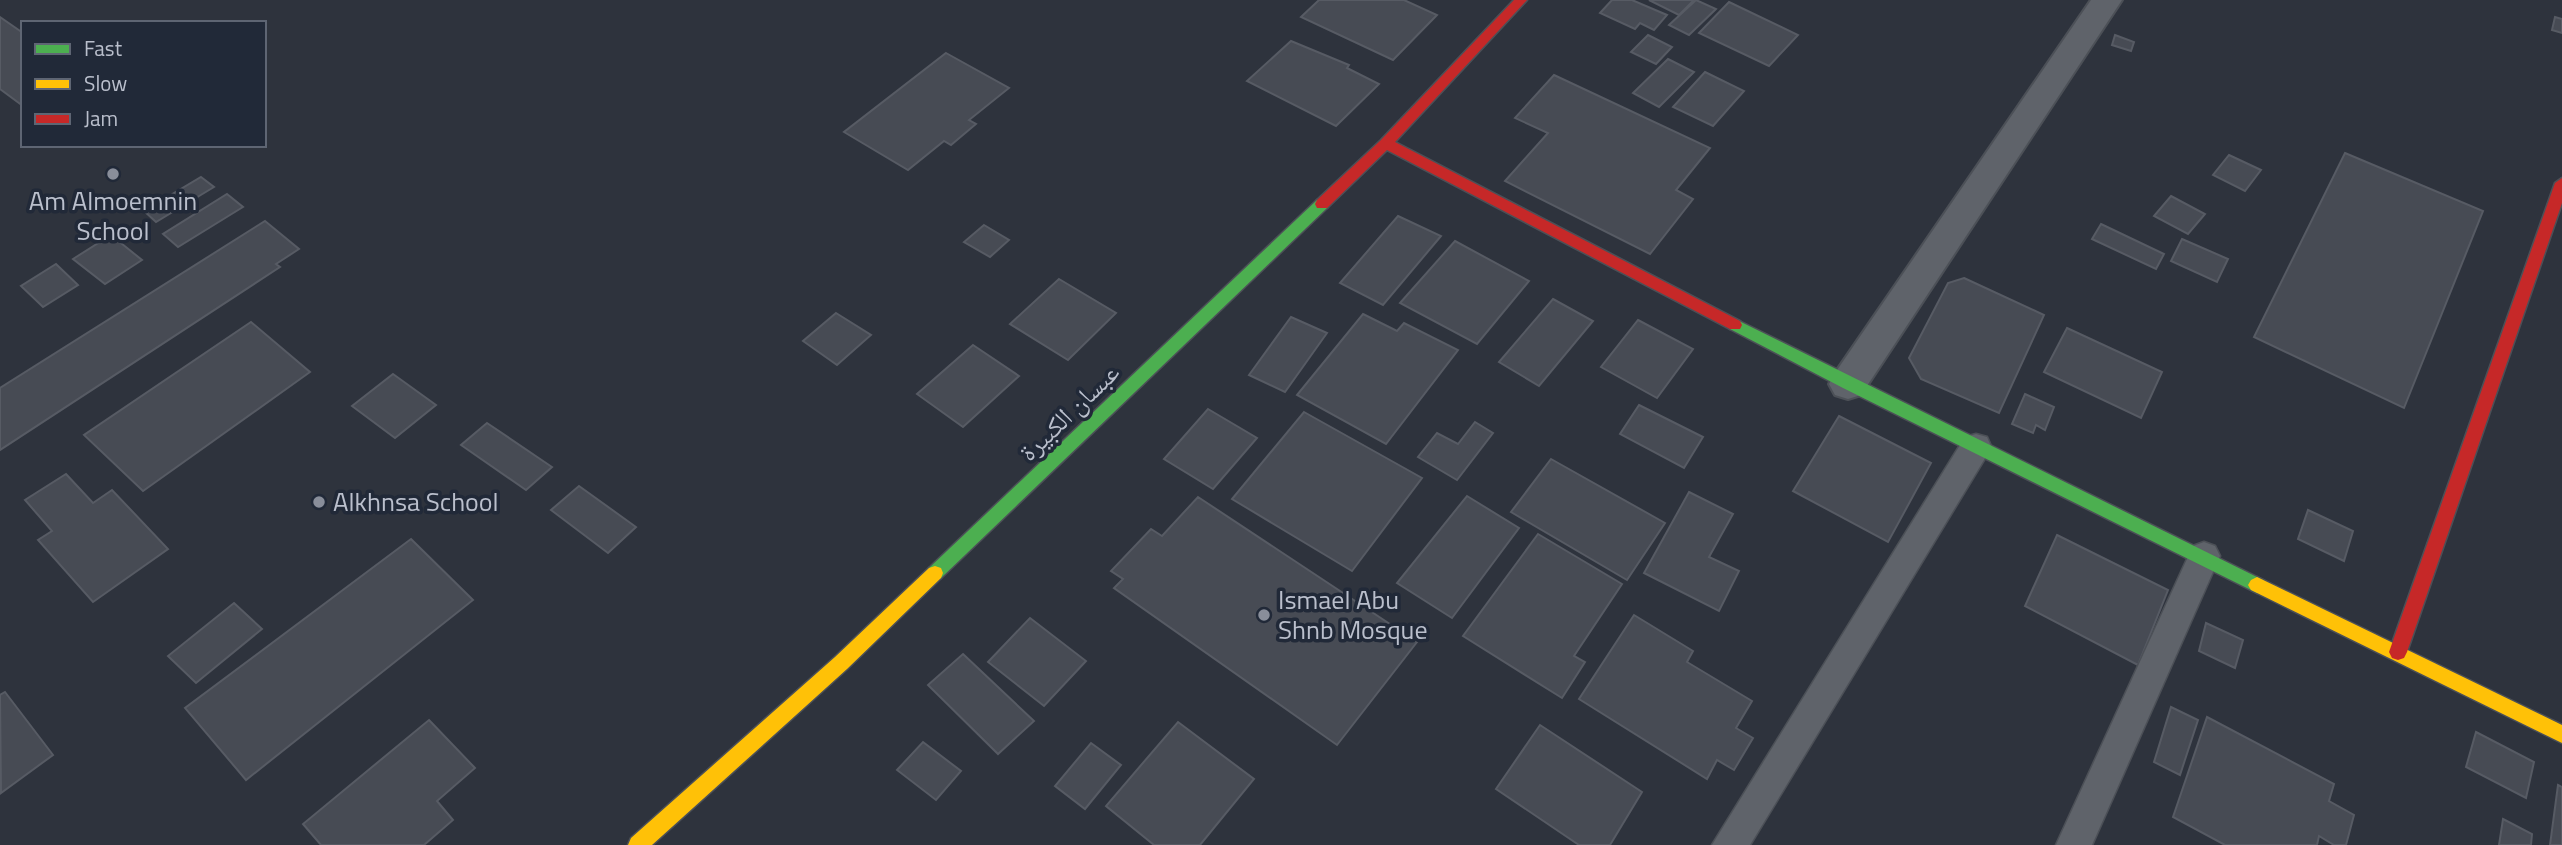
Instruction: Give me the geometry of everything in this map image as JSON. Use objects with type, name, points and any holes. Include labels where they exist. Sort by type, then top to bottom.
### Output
[{"type":"street","name":"عبسان الكبيرة","points":[[638,845],[841,663],[1386,143],[1521,0]]},
{"type":"street","points":[[1848,384],[2107,0]]},
{"type":"street","points":[[1386,143],[1848,384],[2204,556],[2562,734]]},
{"type":"street","points":[[2398,653],[2562,183]]},
{"type":"lane","points":[[1730,845],[1976,446]]},
{"type":"lane","points":[[2074,845],[2204,556]]},
{"type":"building","points":[[1319,0],[1404,0],[1437,15],[1393,60],[1301,17]]},
{"type":"building","points":[[1612,0],[1632,0],[1667,15],[1654,30],[1640,23],[1635,29],[1600,13]]},
{"type":"building","points":[[1649,0],[1694,0],[1679,15]]},
{"type":"building","points":[[1696,0],[1716,9],[1689,35],[1669,25]]},
{"type":"building","points":[[1729,2],[1798,35],[1769,66],[1699,33]]},
{"type":"building","points":[[0,17],[21,32],[21,105],[0,89]]},
{"type":"building","points":[[2555,17],[2562,19],[2562,33],[2552,30]]},
{"type":"building","points":[[1648,35],[1672,47],[1656,64],[1631,52]]},
{"type":"building","points":[[2115,35],[2134,42],[2131,51],[2112,45]]},
{"type":"building","points":[[1291,41],[1349,65],[1347,68],[1379,84],[1336,126],[1247,81]]},
{"type":"building","points":[[946,53],[1009,88],[969,120],[976,124],[951,145],[944,141],[908,170],[844,132]]},
{"type":"building","points":[[1668,59],[1694,72],[1659,107],[1633,93]]},
{"type":"building","points":[[1705,72],[1744,91],[1713,126],[1673,107]]},
{"type":"building","points":[[1554,75],[1710,148],[1676,190],[1693,199],[1650,254],[1505,181],[1548,133],[1515,118]]},
{"type":"building","points":[[2345,153],[2483,211],[2404,408],[2254,337]]},
{"type":"building","points":[[2229,155],[2261,170],[2245,191],[2213,175]]},
{"type":"building","points":[[201,177],[214,187],[156,222],[144,211]]},
{"type":"building","points":[[227,194],[243,207],[178,247],[163,234]]},
{"type":"building","points":[[2171,196],[2205,214],[2188,234],[2154,216]]},
{"type":"building","points":[[1398,216],[1441,236],[1383,305],[1340,283]]},
{"type":"building","points":[[265,221],[299,249],[276,264],[280,267],[0,450],[0,388]]},
{"type":"building","points":[[2101,224],[2164,254],[2156,269],[2092,239]]},
{"type":"building","points":[[984,225],[1009,240],[990,257],[964,242]]},
{"type":"building","points":[[111,235],[142,260],[105,284],[73,259]]},
{"type":"building","points":[[2182,239],[2228,259],[2217,282],[2171,261]]},
{"type":"building","points":[[1455,241],[1529,281],[1477,344],[1400,303]]},
{"type":"building","points":[[56,264],[78,285],[43,307],[21,286]]},
{"type":"building","points":[[1964,278],[2044,315],[1999,413],[1921,379],[1909,358],[1948,283]]},
{"type":"building","points":[[1059,279],[1116,313],[1068,360],[1010,324]]},
{"type":"building","points":[[1553,299],[1593,321],[1539,386],[1499,362]]},
{"type":"building","points":[[836,313],[871,335],[837,365],[803,341]]},
{"type":"building","points":[[1363,314],[1397,331],[1404,323],[1458,350],[1386,444],[1297,395]]},
{"type":"building","points":[[1291,317],[1327,333],[1285,392],[1249,375]]},
{"type":"building","points":[[1638,320],[1693,349],[1657,398],[1601,367]]},
{"type":"building","points":[[251,322],[310,372],[143,491],[84,435]]},
{"type":"building","points":[[2067,328],[2162,372],[2141,418],[2044,372]]},
{"type":"building","points":[[973,345],[1019,376],[963,427],[917,394]]},
{"type":"building","points":[[393,374],[436,405],[395,438],[352,406]]},
{"type":"building","points":[[2025,394],[2054,407],[2045,430],[2036,425],[2033,433],[2012,424]]},
{"type":"building","points":[[1639,405],[1703,437],[1684,468],[1620,434]]},
{"type":"building","points":[[1208,409],[1257,438],[1213,489],[1164,459]]},
{"type":"building","points":[[1304,412],[1422,478],[1352,571],[1232,499]]},
{"type":"building","points":[[1839,416],[1931,463],[1888,542],[1793,491]]},
{"type":"building","points":[[1475,422],[1493,433],[1457,480],[1418,457],[1437,433],[1458,444]]},
{"type":"building","points":[[487,423],[552,467],[526,490],[461,445]]},
{"type":"building","points":[[1551,459],[1665,523],[1627,580],[1511,512]]},
{"type":"building","points":[[66,474],[93,503],[112,490],[168,549],[93,602],[38,540],[52,531],[25,500]]},
{"type":"building","points":[[579,486],[636,527],[608,553],[551,510]]},
{"type":"building","points":[[1689,492],[1733,514],[1709,557],[1739,571],[1719,611],[1644,573]]},
{"type":"building","points":[[1467,496],[1519,528],[1452,618],[1397,583]]},
{"type":"building","name":"Ismael Abu Shnb Mosque","points":[[1198,497],[1417,642],[1337,745],[1114,588],[1123,579],[1111,571],[1151,529],[1162,536]]},
{"type":"building","points":[[2308,510],[2353,531],[2344,561],[2298,539]]},
{"type":"building","points":[[1538,534],[1622,584],[1574,656],[1585,662],[1562,698],[1463,636]]},
{"type":"building","points":[[2057,535],[2168,590],[2138,665],[2025,606]]},
{"type":"building","points":[[411,539],[473,600],[246,780],[185,708]]},
{"type":"building","points":[[234,603],[262,629],[196,683],[168,656]]},
{"type":"building","points":[[1634,615],[1693,651],[1687,662],[1752,701],[1736,728],[1753,738],[1734,770],[1717,760],[1707,779],[1579,699]]},
{"type":"building","points":[[1030,618],[1086,661],[1044,706],[988,662]]},
{"type":"building","points":[[2206,623],[2243,640],[2235,668],[2199,651]]},
{"type":"building","points":[[963,654],[1034,721],[998,754],[928,685]]},
{"type":"building","points":[[5,692],[53,755],[1,793],[0,695]]},
{"type":"building","points":[[2171,707],[2198,720],[2180,775],[2154,762]]},
{"type":"building","points":[[2207,717],[2334,784],[2329,801],[2354,815],[2346,845],[2334,845],[2319,836],[2317,845],[2225,845],[2173,817]]},
{"type":"building","points":[[429,720],[475,768],[437,801],[453,820],[424,845],[321,845],[303,824]]},
{"type":"building","points":[[1178,722],[1254,779],[1200,845],[1154,845],[1106,806]]},
{"type":"building","points":[[1540,725],[1642,792],[1610,845],[1579,845],[1496,789]]},
{"type":"building","points":[[2476,732],[2534,762],[2526,798],[2466,767]]},
{"type":"building","points":[[923,742],[961,771],[936,800],[897,770]]},
{"type":"building","points":[[1091,743],[1121,765],[1085,809],[1055,786]]},
{"type":"building","points":[[2558,785],[2562,787],[2562,845],[2550,845]]},
{"type":"building","points":[[2503,819],[2532,834],[2531,845],[2499,845]]},
{"type":"traffic: fast","points":[[935,573],[1322,204]]},
{"type":"traffic: fast","points":[[1735,325],[1848,384],[2257,585]]},
{"type":"traffic: slow","points":[[638,845],[841,663],[935,573]]},
{"type":"traffic: slow","points":[[2257,585],[2562,734]]},
{"type":"traffic: jam","points":[[1322,204],[1386,143],[1521,0]]},
{"type":"traffic: jam","points":[[1386,143],[1735,325]]},
{"type":"traffic: jam","points":[[2398,652],[2562,183]]},
{"type":"place","name":"Am Almoemnin School","points":[[113,174]]},
{"type":"place","name":"Alkhnsa School","points":[[319,502]]},
{"type":"place","name":"Ismael Abu Shnb Mosque","points":[[1264,615]]}]
